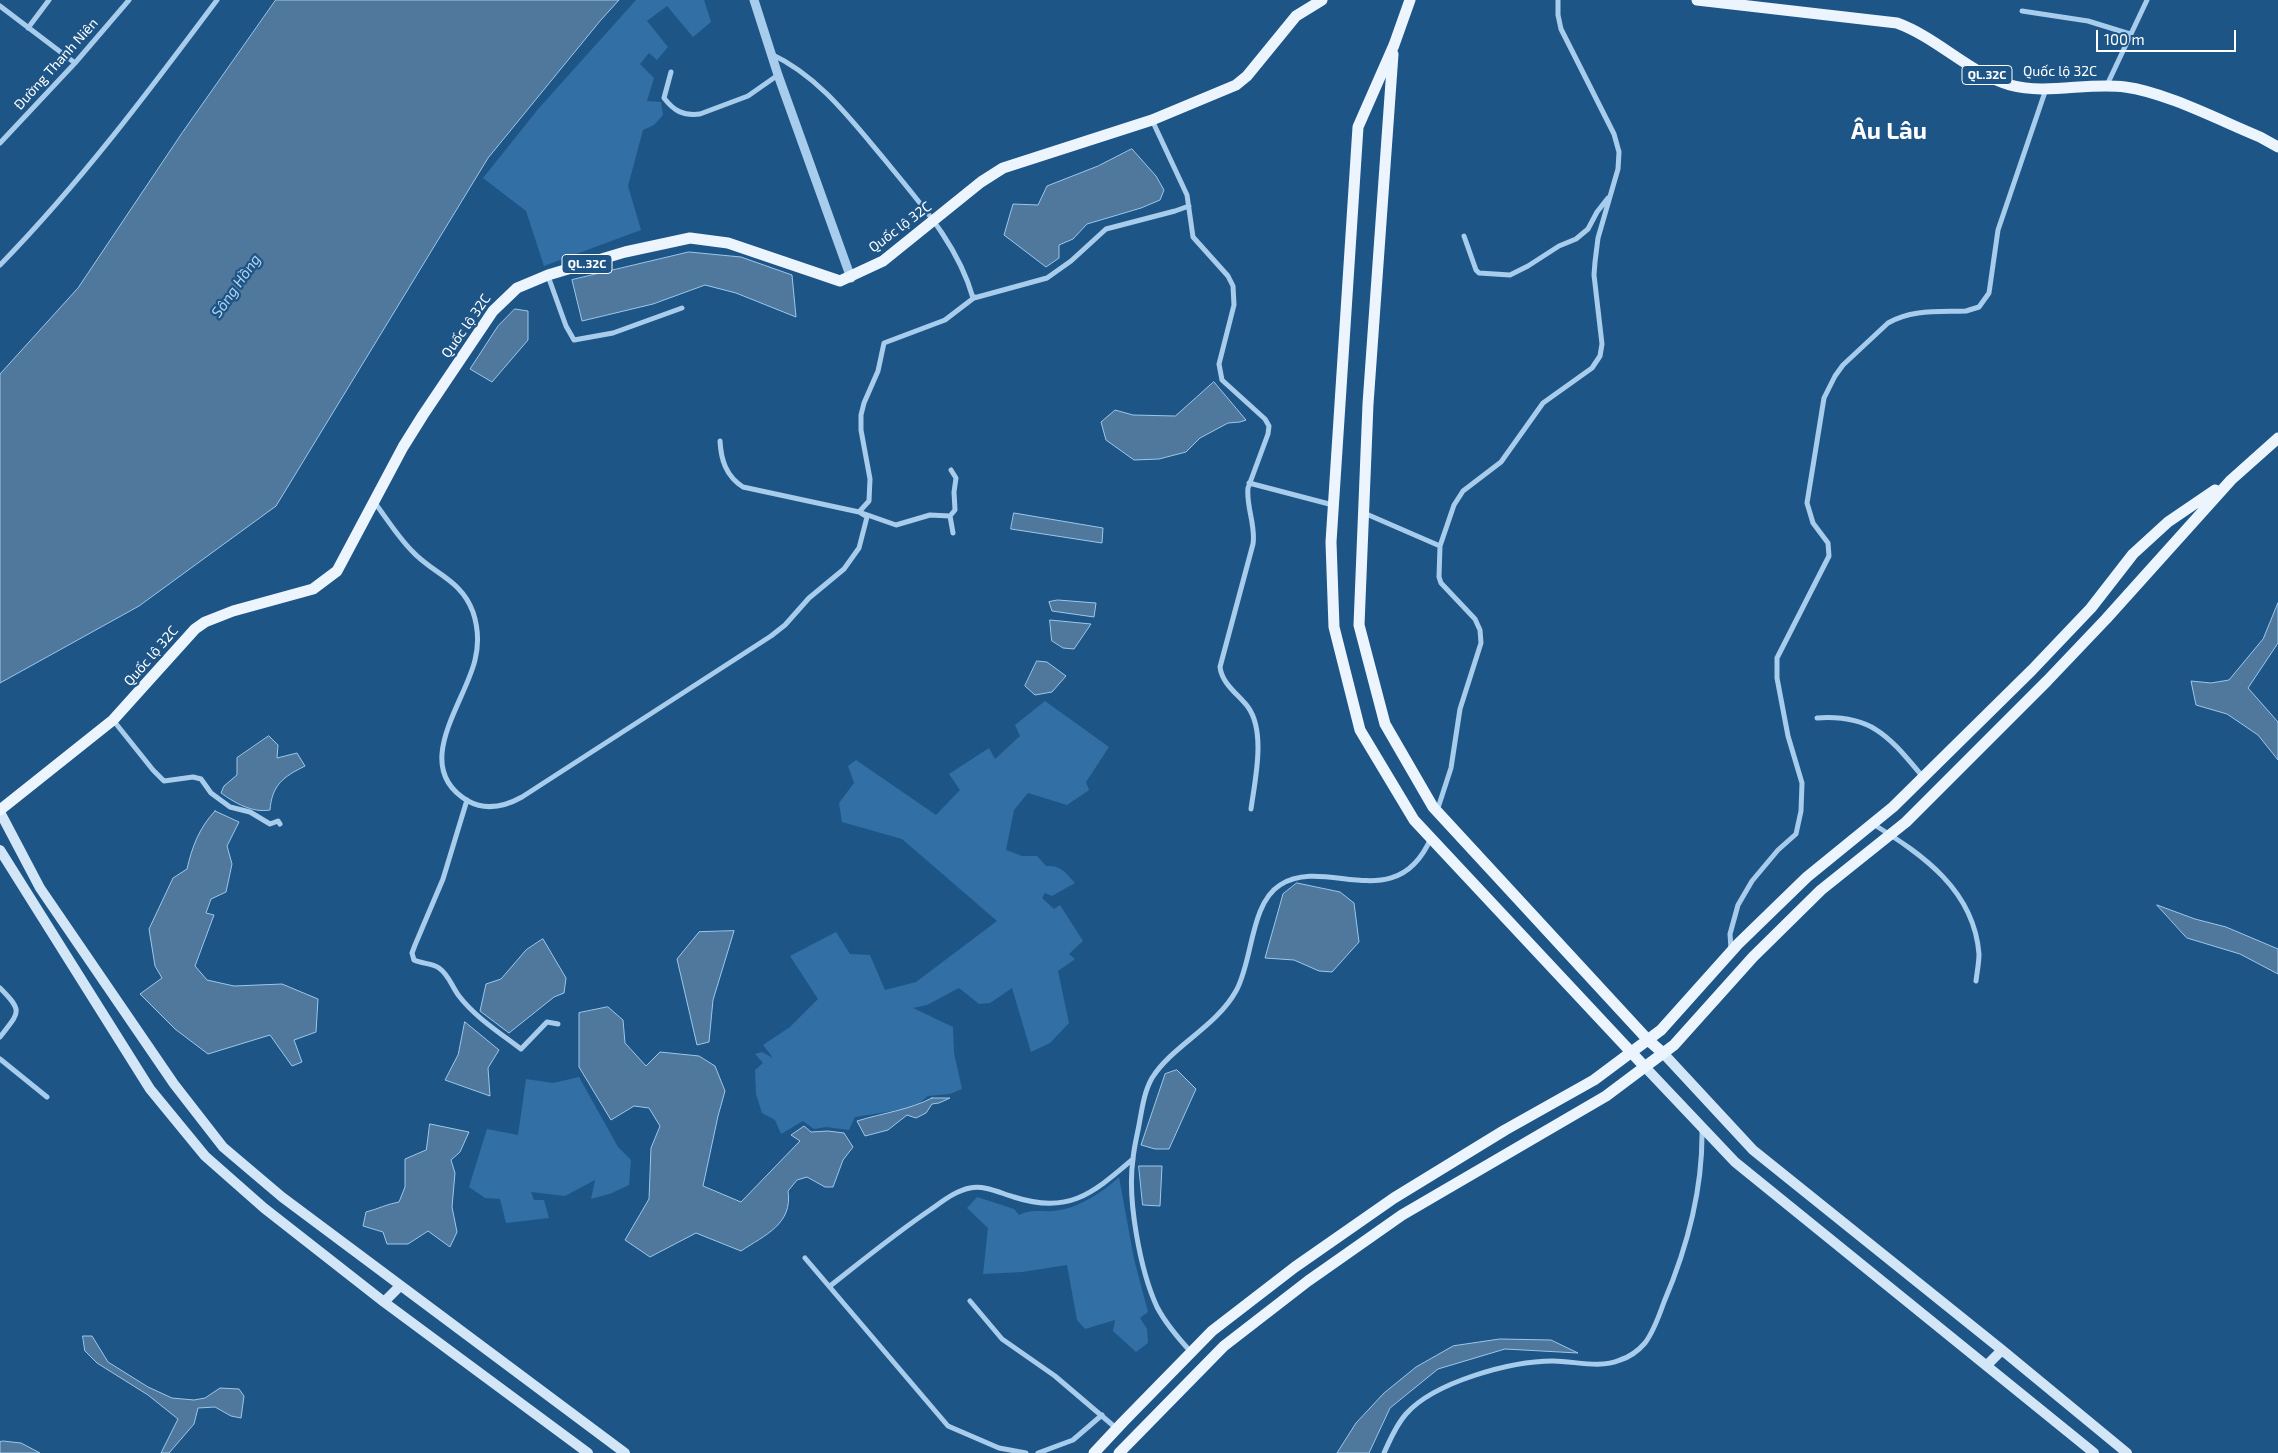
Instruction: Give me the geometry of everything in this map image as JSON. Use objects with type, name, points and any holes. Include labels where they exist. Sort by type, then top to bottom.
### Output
[{"type":"main road","name":"Quốc lộ 32C","points":[[0,811],[113,720],[195,629],[205,622],[233,611],[313,589],[333,576],[341,566],[403,448],[493,310],[517,288],[548,276],[626,252],[690,238],[728,243],[840,281],[851,278],[883,261],[980,182],[1003,168],[1152,120],[1236,85],[1247,76],[1296,16],[1322,0]]},
{"type":"main road","points":[[1410,0],[1394,45],[1358,127],[1332,542],[1334,627],[1360,730],[1414,820],[1734,1162],[2094,1453]]},
{"type":"main road","name":"Quốc lộ 32C","points":[[1698,0],[1748,3],[1897,23],[1922,34],[2000,81],[2027,88],[2107,85],[2126,87],[2159,96],[2260,137],[2278,147]]},
{"type":"main road","points":[[1394,45],[1368,404],[1359,624],[1385,724],[1437,811],[1648,1040],[1663,1053],[1753,1150],[2127,1453]]},
{"type":"main road","points":[[1120,1453],[1224,1346],[1308,1281],[1402,1215],[1606,1096],[1674,1045],[1753,957],[1821,890],[1906,822],[2106,619],[2231,480],[2278,438]]},
{"type":"main road","points":[[1094,1453],[1212,1331],[1295,1267],[1394,1198],[1505,1130],[1594,1080],[1661,1030],[1731,952],[1807,877],[1893,807],[2091,608],[2133,554],[2168,522],[2231,480]]},
{"type":"main road","points":[[0,811],[40,888],[174,1084],[223,1147],[282,1197],[625,1453]]},
{"type":"main road","points":[[0,850],[150,1089],[205,1156],[264,1208],[384,1302],[588,1453]]},
{"type":"main road","points":[[384,1302],[400,1286]]},
{"type":"main road","points":[[1987,1365],[2002,1350]]},
{"type":"street","points":[[28,28],[49,0]]},
{"type":"street","name":"Đường Thanh Niên","points":[[0,143],[74,63],[128,0]]},
{"type":"street","points":[[0,265],[35,229],[116,134],[217,0]]},
{"type":"street","points":[[754,0],[778,75],[851,278]]},
{"type":"street","points":[[1437,811],[1451,768],[1460,709],[1481,643],[1480,630],[1475,619],[1441,584],[1439,577],[1440,546],[1454,505],[1463,491],[1474,480],[1501,462],[1543,403],[1592,368],[1600,356],[1602,344],[1594,262],[1598,238],[1618,169],[1617,142],[1562,29],[1558,14],[1558,0]]},
{"type":"street","points":[[2107,85],[2147,0]]},
{"type":"street","points":[[0,16],[2,8],[74,63]]},
{"type":"street","points":[[2022,10],[2088,21],[2130,34]]},
{"type":"street","points":[[771,54],[791,63],[836,101],[935,220],[965,274],[973,298]]},
{"type":"street","points":[[671,72],[664,98],[673,110],[692,115],[700,114],[748,96],[778,75]]},
{"type":"street","points":[[1731,952],[1730,934],[1738,905],[1752,881],[1778,850],[1796,834],[1801,811],[1802,782],[1788,736],[1776,668],[1780,649],[1829,556],[1828,543],[1813,523],[1807,503],[1822,406],[1828,388],[1844,365],[1888,323],[1895,319],[1914,313],[1973,309],[1987,298],[1998,230],[2046,87]]},
{"type":"street","points":[[1152,120],[1185,190],[1193,236],[1228,276],[1234,292],[1234,305],[1219,364],[1222,380],[1265,419],[1269,426],[1268,434],[1249,484],[1248,497],[1254,532],[1253,544],[1220,667],[1224,680],[1248,708],[1256,726],[1257,764],[1251,809]]},
{"type":"street","points":[[1464,236],[1476,270],[1479,273],[1510,275],[1560,246],[1576,239],[1588,229],[1597,212],[1610,195]]},
{"type":"street","points":[[859,512],[869,501],[870,479],[860,430],[861,415],[864,403],[878,371],[884,343],[946,320],[975,297],[973,298],[1047,278],[1071,261],[1106,229],[1189,206]]},
{"type":"street","points":[[548,276],[566,326],[574,340],[613,333],[682,308]]},
{"type":"street","points":[[720,441],[721,455],[726,470],[734,481],[744,487],[859,512],[896,525],[930,515],[950,516],[956,510],[954,492],[956,478],[950,470]]},
{"type":"street","points":[[1249,484],[1334,505]]},
{"type":"street","points":[[375,502],[410,550],[455,584],[472,611],[478,636],[475,660],[452,715],[443,745],[442,760],[444,773],[450,785],[467,800],[486,807],[510,804],[772,636],[809,598],[836,578],[859,548],[867,517],[859,512]]},
{"type":"street","points":[[1364,513],[1440,546]]},
{"type":"street","points":[[950,516],[953,533]]},
{"type":"street","points":[[1818,718],[1838,716],[1861,721],[1881,732],[1923,777]]},
{"type":"street","points":[[113,720],[164,781],[192,777],[201,779],[211,793],[230,807],[250,812],[270,824],[278,821],[280,824]]},
{"type":"street","points":[[467,800],[443,879],[412,953],[414,960],[422,964],[437,966],[447,974],[459,996],[481,1018],[520,1049],[547,1022],[558,1024]]},
{"type":"street","points":[[1873,823],[1920,856],[1955,888],[1976,932],[1979,956],[1976,981]]},
{"type":"street","points":[[1192,1352],[1173,1333],[1157,1306],[1143,1265],[1136,1230],[1132,1159],[1148,1085],[1160,1068],[1220,1013],[1232,998],[1246,967],[1261,910],[1272,892],[1289,880],[1302,877],[1359,882],[1386,879],[1400,874],[1416,861],[1431,838]]},
{"type":"street","points":[[0,988],[15,1003],[17,1010],[16,1016],[0,1037]]},
{"type":"street","points":[[0,1059],[47,1098]]},
{"type":"street","points":[[1384,1453],[1406,1414],[1425,1397],[1439,1390],[1513,1364],[1542,1361],[1606,1364],[1619,1361],[1638,1350],[1652,1332],[1683,1250],[1696,1201],[1702,1127]]},
{"type":"street","points":[[830,1286],[909,1224],[959,1192],[979,1187],[1028,1202],[1041,1204],[1067,1202],[1091,1193],[1132,1159]]},
{"type":"street","points":[[805,1258],[948,1426],[999,1448],[1026,1453]]},
{"type":"street","points":[[970,1301],[1002,1339],[1055,1376],[1116,1429]]},
{"type":"street","points":[[1038,1453],[1073,1440],[1102,1415]]},
{"type":"shaded area","points":[[636,0],[704,0],[711,22],[693,37],[667,6],[647,21],[668,47],[657,60],[649,53],[640,64],[654,78],[647,101],[661,102],[663,115],[654,125],[643,130],[628,186],[641,230],[544,266],[526,211],[483,178],[539,108]]},
{"type":"shaded area","points":[[1045,701],[1109,747],[1086,782],[1089,790],[1067,805],[1028,793],[1014,810],[1006,850],[1022,856],[1037,856],[1046,866],[1063,870],[1075,883],[1052,896],[1045,893],[1042,898],[1054,909],[1060,905],[1083,941],[1069,954],[1075,959],[1058,971],[1069,1023],[1050,1043],[1031,1052],[1012,988],[990,1003],[979,1004],[959,988],[927,1005],[913,1008],[953,1027],[954,1053],[962,1089],[950,1094],[928,1096],[913,1108],[855,1117],[849,1130],[826,1127],[814,1129],[803,1121],[781,1134],[775,1120],[762,1113],[756,1094],[755,1070],[763,1063],[755,1054],[762,1052],[773,1058],[763,1045],[790,1027],[818,999],[790,956],[836,932],[850,954],[870,955],[885,990],[916,982],[997,921],[902,839],[842,822],[839,803],[854,783],[848,766],[856,760],[936,815],[960,790],[949,774],[989,748],[995,759],[1020,736],[1015,725]]},
{"type":"shaded area","points":[[579,1077],[618,1147],[631,1160],[629,1185],[612,1193],[591,1199],[595,1180],[565,1196],[531,1192],[534,1200],[544,1200],[549,1218],[506,1223],[500,1199],[485,1198],[469,1187],[487,1129],[518,1135],[526,1079],[553,1083]]},
{"type":"shaded area","points":[[1119,1177],[1134,1259],[1148,1312],[1140,1318],[1147,1329],[1148,1343],[1136,1352],[1113,1331],[1115,1320],[1085,1329],[1077,1320],[1067,1265],[1022,1272],[983,1274],[988,1228],[967,1208],[977,1197],[1014,1209],[1019,1215],[1032,1211],[1062,1210],[1089,1199]]},
{"type":"water","name":"Sông Hồng","points":[[276,0],[619,0],[488,158],[276,506],[139,606],[0,683],[0,374],[78,288],[182,133]]},
{"type":"water","points":[[1132,149],[1156,176],[1164,190],[1160,200],[1141,208],[1087,224],[1073,239],[1059,245],[1059,258],[1046,267],[1004,235],[1013,204],[1038,205],[1047,186],[1098,166]]},
{"type":"water","points":[[689,252],[741,257],[792,275],[796,317],[736,293],[705,285],[653,304],[582,321],[572,280]]},
{"type":"water","points":[[515,309],[528,311],[528,340],[492,382],[470,369],[498,326]]},
{"type":"water","points":[[1214,382],[1246,420],[1228,423],[1200,438],[1186,452],[1159,459],[1134,460],[1106,440],[1101,422],[1115,410],[1133,415],[1175,416]]},
{"type":"water","points":[[1014,513],[1103,528],[1102,543],[1011,529]]},
{"type":"water","points":[[1058,600],[1096,603],[1094,617],[1052,611],[1049,602]]},
{"type":"water","points":[[2278,603],[2278,643],[2248,688],[2278,722],[2278,760],[2258,735],[2227,714],[2196,705],[2191,681],[2211,683],[2229,680],[2263,639]]},
{"type":"water","points":[[1050,620],[1091,624],[1074,649],[1063,648],[1052,641]]},
{"type":"water","points":[[1037,661],[1047,662],[1066,676],[1052,692],[1035,695],[1025,686]]},
{"type":"water","points":[[269,736],[278,745],[277,758],[297,753],[305,766],[285,778],[276,788],[270,810],[250,809],[221,793],[224,786],[237,775],[237,758]]},
{"type":"water","points":[[215,811],[239,822],[227,846],[232,864],[226,892],[211,899],[206,913],[214,915],[195,966],[207,980],[234,986],[282,984],[318,999],[316,1032],[294,1040],[302,1062],[292,1066],[270,1035],[208,1054],[175,1029],[140,994],[162,978],[155,966],[149,929],[173,878],[187,869],[197,838]]},
{"type":"water","points":[[1297,883],[1340,892],[1354,903],[1359,942],[1332,972],[1319,971],[1294,960],[1265,958],[1283,894]]},
{"type":"water","points":[[2157,905],[2195,919],[2226,927],[2278,949],[2278,974],[2240,954],[2187,938]]},
{"type":"water","points":[[734,931],[713,1000],[709,1042],[697,1045],[677,959],[699,932]]},
{"type":"water","points":[[543,939],[566,978],[564,993],[554,997],[509,1033],[480,1011],[486,984],[501,979],[526,950]]},
{"type":"water","points":[[608,1007],[623,1020],[625,1043],[646,1066],[660,1052],[699,1056],[715,1066],[725,1091],[703,1186],[741,1202],[800,1141],[791,1135],[804,1126],[811,1132],[828,1131],[844,1133],[853,1147],[843,1160],[833,1187],[825,1187],[807,1177],[797,1180],[788,1191],[786,1212],[782,1220],[768,1234],[741,1251],[696,1233],[650,1257],[625,1240],[649,1199],[651,1148],[660,1126],[649,1108],[634,1106],[611,1120],[579,1067],[579,1013]]},
{"type":"water","points":[[465,1022],[499,1050],[488,1068],[490,1096],[445,1080],[458,1055]]},
{"type":"water","points":[[1177,1070],[1196,1089],[1169,1149],[1155,1149],[1141,1145],[1165,1074]]},
{"type":"water","points":[[932,1098],[950,1098],[932,1104],[926,1113],[916,1118],[907,1115],[888,1130],[865,1136],[857,1121],[905,1108]]},
{"type":"water","points":[[430,1124],[469,1132],[460,1152],[451,1160],[455,1173],[452,1207],[457,1232],[450,1247],[428,1231],[408,1244],[387,1244],[383,1232],[363,1226],[366,1212],[399,1202],[405,1187],[405,1159],[426,1150]]},
{"type":"water","points":[[1139,1166],[1162,1166],[1160,1206],[1143,1205]]},
{"type":"water","points":[[83,1336],[92,1336],[108,1362],[148,1387],[172,1398],[194,1400],[205,1398],[220,1388],[239,1389],[244,1396],[241,1418],[231,1416],[215,1407],[198,1408],[194,1424],[169,1453],[161,1453],[178,1419],[148,1395],[97,1363],[85,1351]]},
{"type":"water","points":[[1500,1339],[1551,1340],[1578,1353],[1505,1349],[1438,1369],[1390,1408],[1369,1453],[1337,1453],[1356,1423],[1384,1393],[1416,1367],[1453,1346]]},
{"type":"water","points":[[0,1442],[21,1443],[40,1453],[0,1453]]},
{"type":"district","name":"Âu Lâu","points":[[1889,131]]}]
